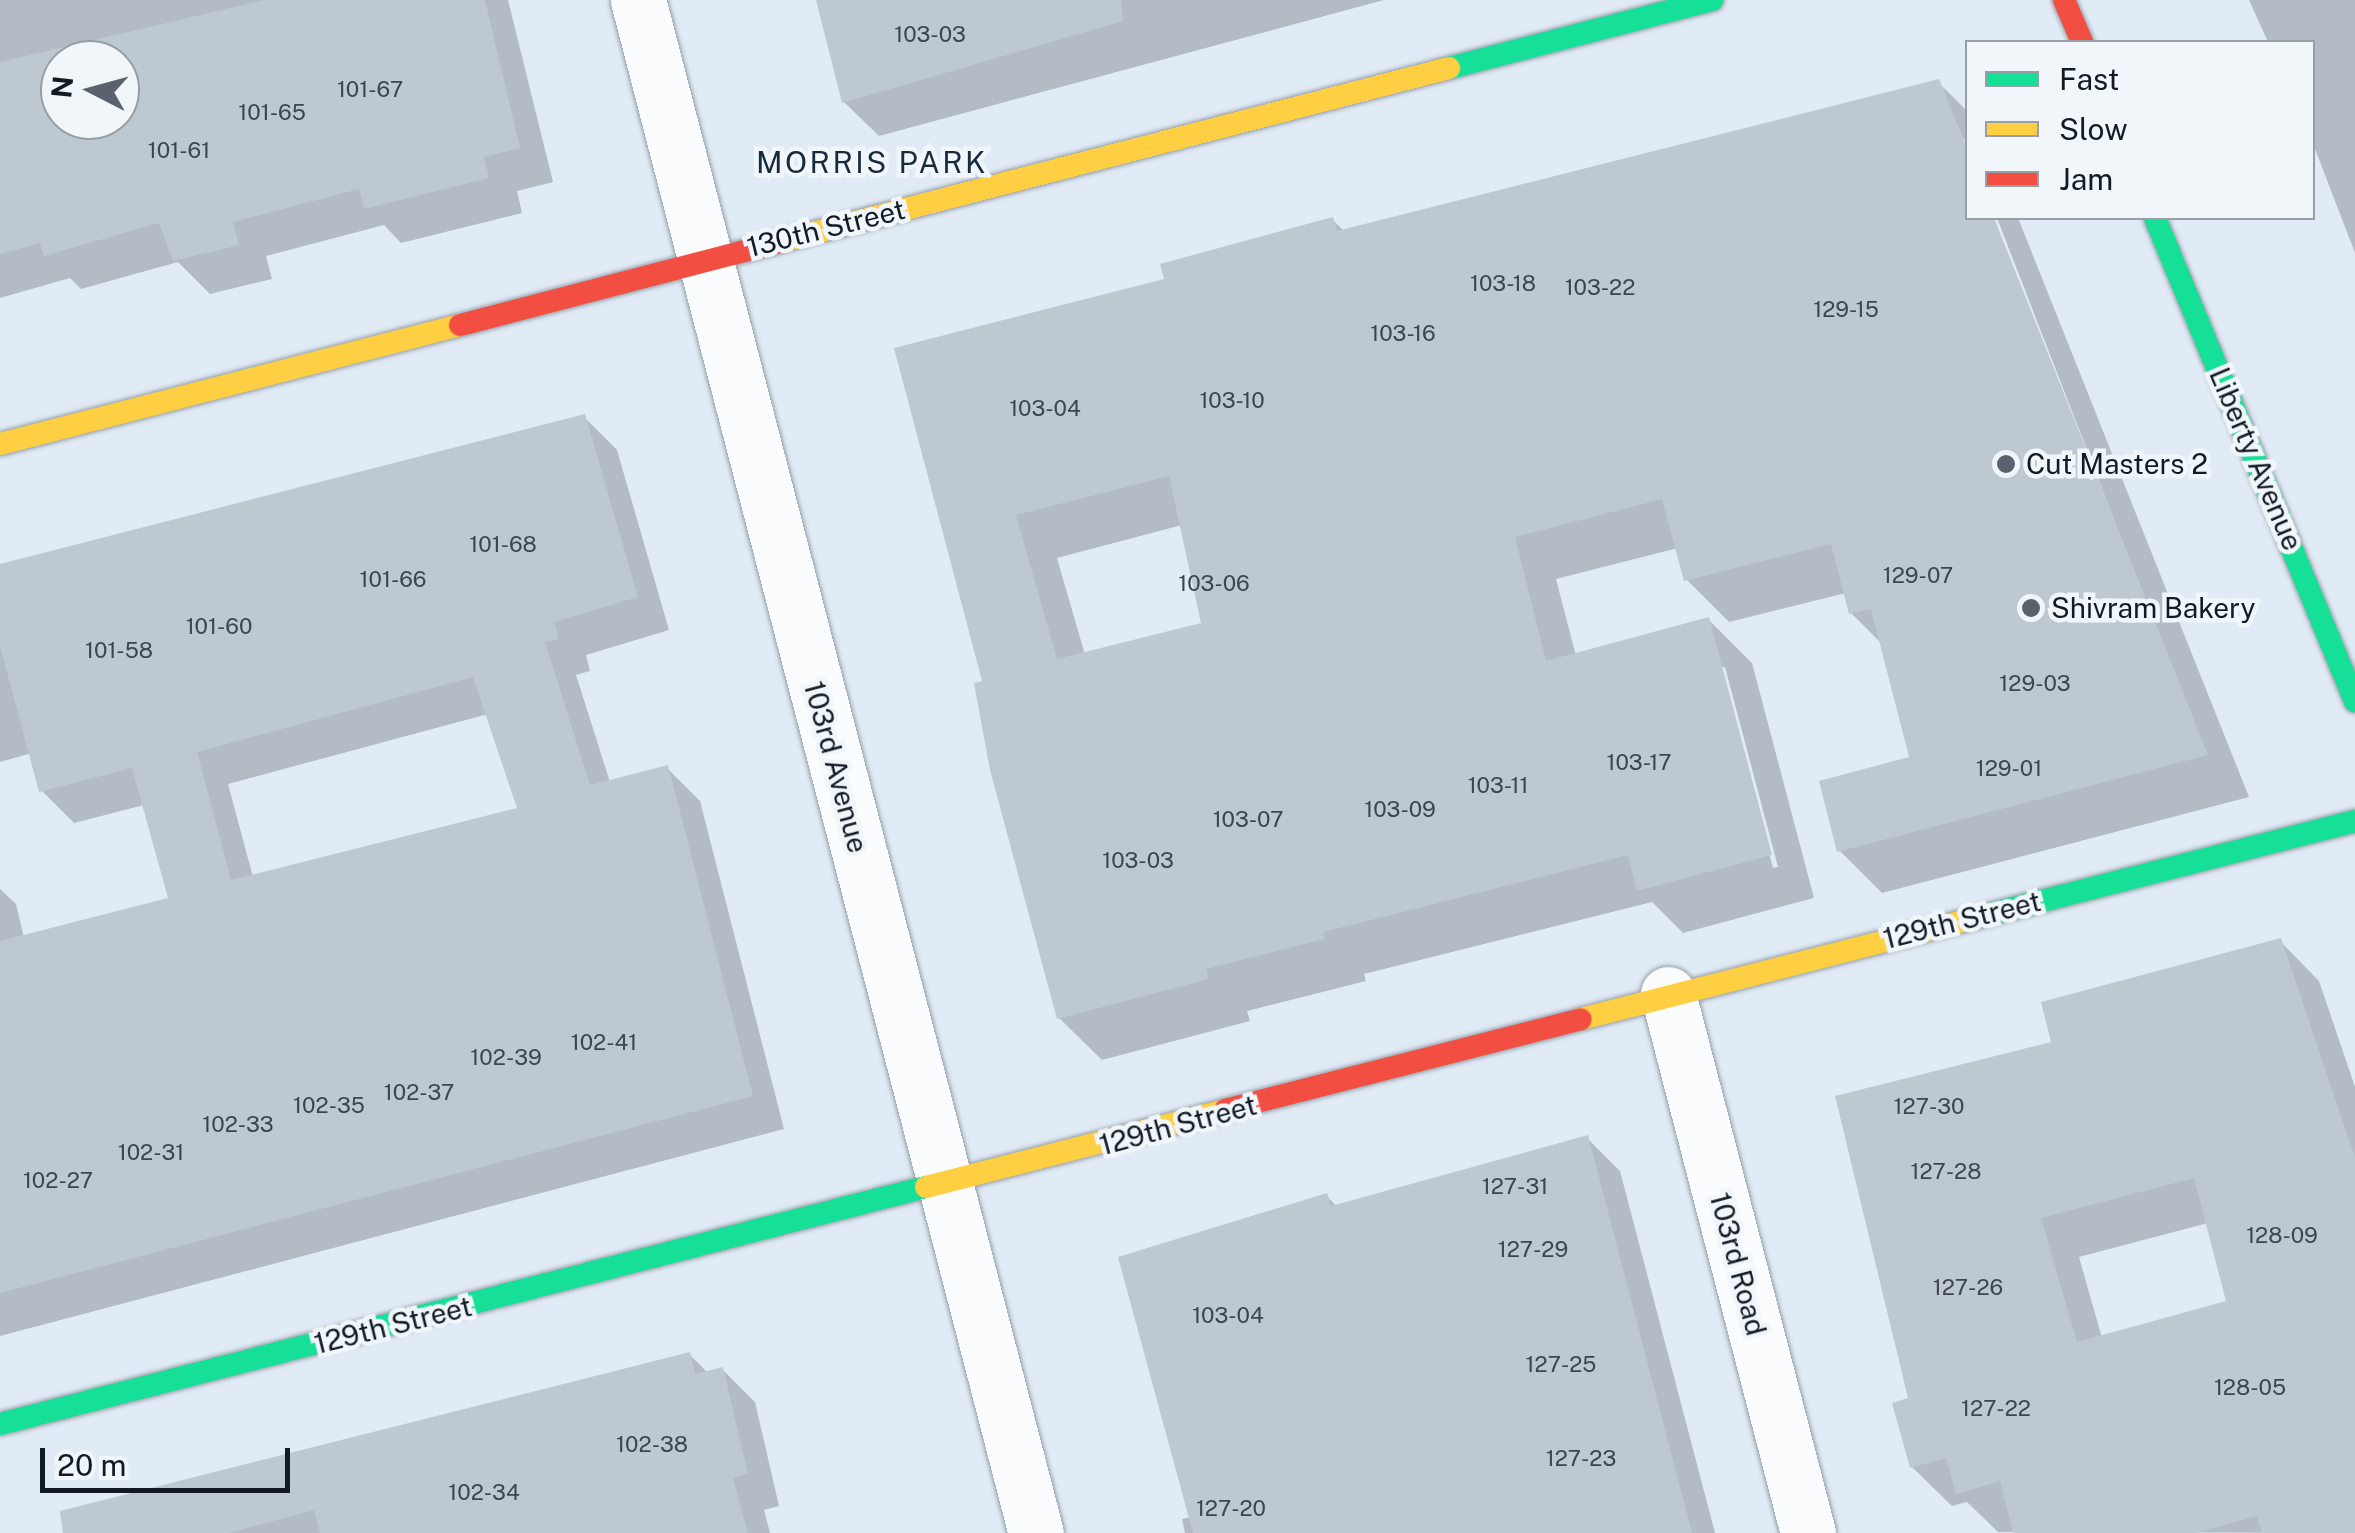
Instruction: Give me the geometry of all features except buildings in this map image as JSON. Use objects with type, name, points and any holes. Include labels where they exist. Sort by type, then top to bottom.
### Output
[{"type":"street","name":"103rd Avenue","points":[[638,0],[700,260],[1036,1533]]},
{"type":"street","name":"130th Street","points":[[0,444],[1712,0]]},
{"type":"street","points":[[2064,0],[2081,40]]},
{"type":"street","name":"Liberty Avenue","points":[[2156,220],[2342,628],[2355,701]]},
{"type":"street","name":"129th Street","points":[[0,1424],[947,1187],[1668,994],[2355,821]]},
{"type":"street","name":"103rd Road","points":[[1668,994],[1808,1533]]},
{"type":"traffic: fast","points":[[1449,68],[1712,0]]},
{"type":"traffic: fast","points":[[2156,220],[2355,701]]},
{"type":"traffic: fast","points":[[1967,920],[2355,821]]},
{"type":"traffic: fast","points":[[0,1424],[926,1187]]},
{"type":"traffic: slow","points":[[786,240],[1449,68]]},
{"type":"traffic: slow","points":[[0,444],[460,325]]},
{"type":"traffic: slow","points":[[1581,1019],[1967,920]]},
{"type":"traffic: slow","points":[[926,1187],[1225,1110]]},
{"type":"traffic: jam","points":[[2064,0],[2081,40]]},
{"type":"traffic: jam","points":[[460,325],[786,240]]},
{"type":"traffic: jam","points":[[1225,1110],[1581,1019]]},
{"type":"place","name":"Cut Masters 2","points":[[2006,464]]},
{"type":"place","name":"Shivram Bakery","points":[[2031,608]]},
{"type":"district","name":"MORRIS PARK","points":[[872,162]]}]
